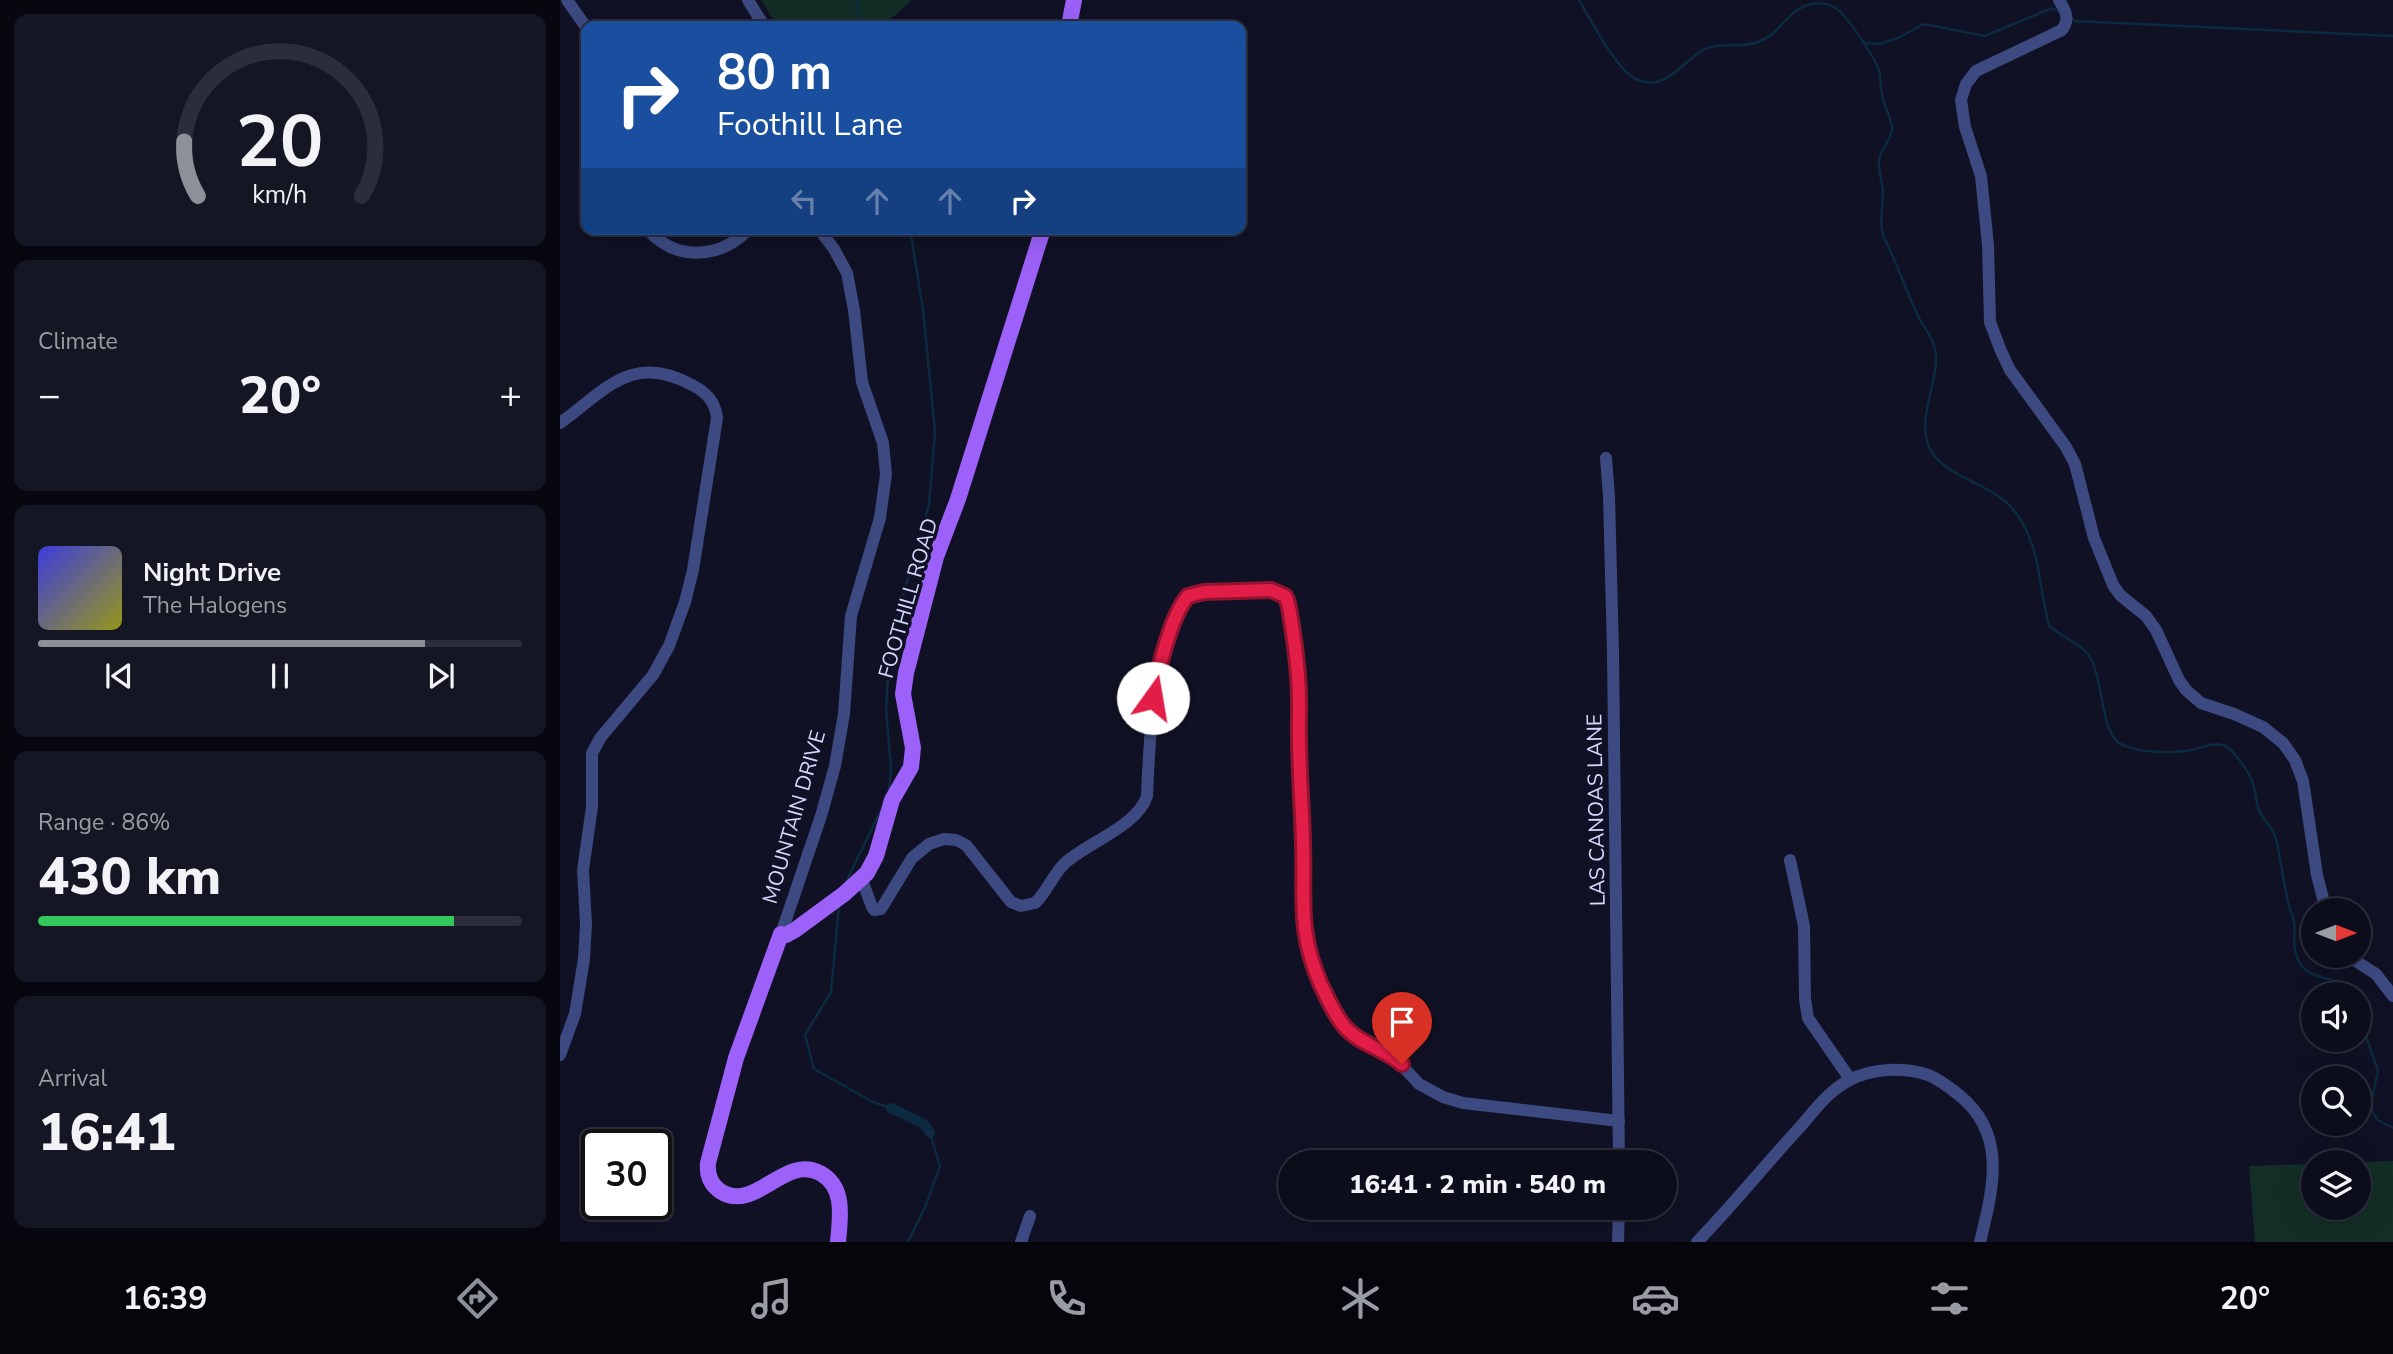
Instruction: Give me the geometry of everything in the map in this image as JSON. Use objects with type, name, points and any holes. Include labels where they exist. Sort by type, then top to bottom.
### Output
[{"type":"main road","points":[[1070,21],[1074,0]]},
{"type":"main road","name":"FOOTHILL ROAD","points":[[781,934],[786,935],[795,930],[862,880],[876,856],[892,800],[911,767],[913,743],[903,694],[906,673],[936,557],[958,499],[1041,235]]},
{"type":"main road","name":"MOUNTAIN DRIVE","points":[[781,934],[736,1058],[709,1157],[708,1173],[718,1190],[740,1196],[796,1170],[808,1169],[820,1173],[833,1184],[841,1202],[838,1242]]},
{"type":"street","points":[[567,0],[582,21]]},
{"type":"street","points":[[748,0],[761,21]]},
{"type":"street","points":[[2060,2],[2067,16],[2067,24],[2052,36],[1976,71],[1961,100],[1965,127],[1981,176],[1989,245],[1990,323],[2010,370],[2066,447],[2075,464],[2094,538],[2113,585],[2120,595],[2146,616],[2156,630],[2183,687],[2201,703],[2263,727],[2283,743],[2295,760],[2303,781],[2323,898]]},
{"type":"street","points":[[653,235],[673,248],[704,253],[726,248],[741,235]]},
{"type":"street","name":"MOUNTAIN DRIVE","points":[[781,934],[821,816],[838,753],[844,714],[851,616],[880,518],[886,474],[883,443],[862,382],[847,273],[824,235]]},
{"type":"street","points":[[560,423],[612,382],[647,373],[672,377],[697,388],[712,401],[717,418],[693,570],[669,646],[653,675],[601,737],[592,753],[592,807],[583,870],[586,924],[584,959],[575,1014],[560,1055]]},
{"type":"street","name":"LAS CANOAS LANE","points":[[1606,458],[1611,562],[1619,1150]]},
{"type":"street","points":[[862,880],[872,907],[881,909],[912,858],[929,844],[950,839],[966,845],[1011,902],[1021,906],[1035,903],[1063,865],[1129,820],[1143,806],[1147,796],[1151,712],[1156,678],[1182,603],[1188,596],[1204,592],[1276,591],[1287,600],[1299,676],[1304,932],[1314,967],[1334,1012],[1349,1031],[1394,1057],[1419,1084],[1443,1097],[1463,1103],[1619,1121]]},
{"type":"street","points":[[1790,860],[1804,926],[1806,1009],[1813,1027],[1850,1079]]},
{"type":"street","points":[[2367,968],[2376,974],[2393,996]]},
{"type":"street","points":[[1697,1242],[1828,1096],[1850,1079],[1879,1071],[1928,1075],[1952,1090],[1976,1112],[1989,1136],[1993,1160],[1991,1197],[1980,1242]]},
{"type":"street","points":[[1021,1242],[1030,1216]]},
{"type":"street","points":[[1618,1242],[1619,1220]]},
{"type":"green space","points":[[761,0],[912,0],[889,21],[774,21]]},
{"type":"green space","points":[[2393,1161],[2393,1242],[2255,1242],[2249,1166],[2301,1164],[2301,1220],[2371,1220],[2371,1162]]},
{"type":"waterway","points":[[857,0],[862,21]]},
{"type":"waterway","points":[[1579,0],[1622,67],[1638,80],[1648,82],[1656,82],[1672,75],[1707,48],[1751,44],[1765,39],[1793,13],[1807,5],[1830,5],[1852,26],[1879,71],[1882,95],[1892,128],[1879,162],[1883,193],[1883,235],[1935,350],[1935,368],[1925,425],[1929,447],[1943,465],[2001,498],[2020,519],[2033,548],[2049,626],[2088,654],[2097,676],[2108,727],[2119,743],[2134,749],[2162,752],[2187,751],[2216,744],[2232,751],[2253,782],[2257,805],[2276,839],[2294,922],[2295,950],[2300,964],[2314,975],[2336,982]]},
{"type":"waterway","points":[[1863,43],[1879,44],[1898,38],[1924,24],[1985,36],[2052,8],[2060,12]]},
{"type":"waterway","points":[[2072,19],[2393,36]]},
{"type":"waterway","points":[[889,791],[891,768],[886,709],[890,641],[929,505],[935,432],[923,309],[911,235]]},
{"type":"waterway","points":[[846,882],[881,810]]},
{"type":"waterway","points":[[839,905],[831,992],[805,1035],[814,1069],[873,1102],[891,1108]]},
{"type":"waterway","points":[[2371,1050],[2378,1071],[2372,1112],[2378,1120],[2393,1128]]},
{"type":"waterway","points":[[891,1108],[924,1124],[930,1133]]},
{"type":"waterway","points":[[908,1242],[926,1205],[940,1166],[930,1133]]},
{"type":"route","points":[[1153,698],[1162,657],[1178,612],[1188,596],[1204,592],[1271,590],[1281,592],[1285,596],[1297,648],[1299,676],[1299,770],[1304,845],[1302,909],[1308,950],[1334,1012],[1343,1025],[1357,1037],[1402,1064]]}]
